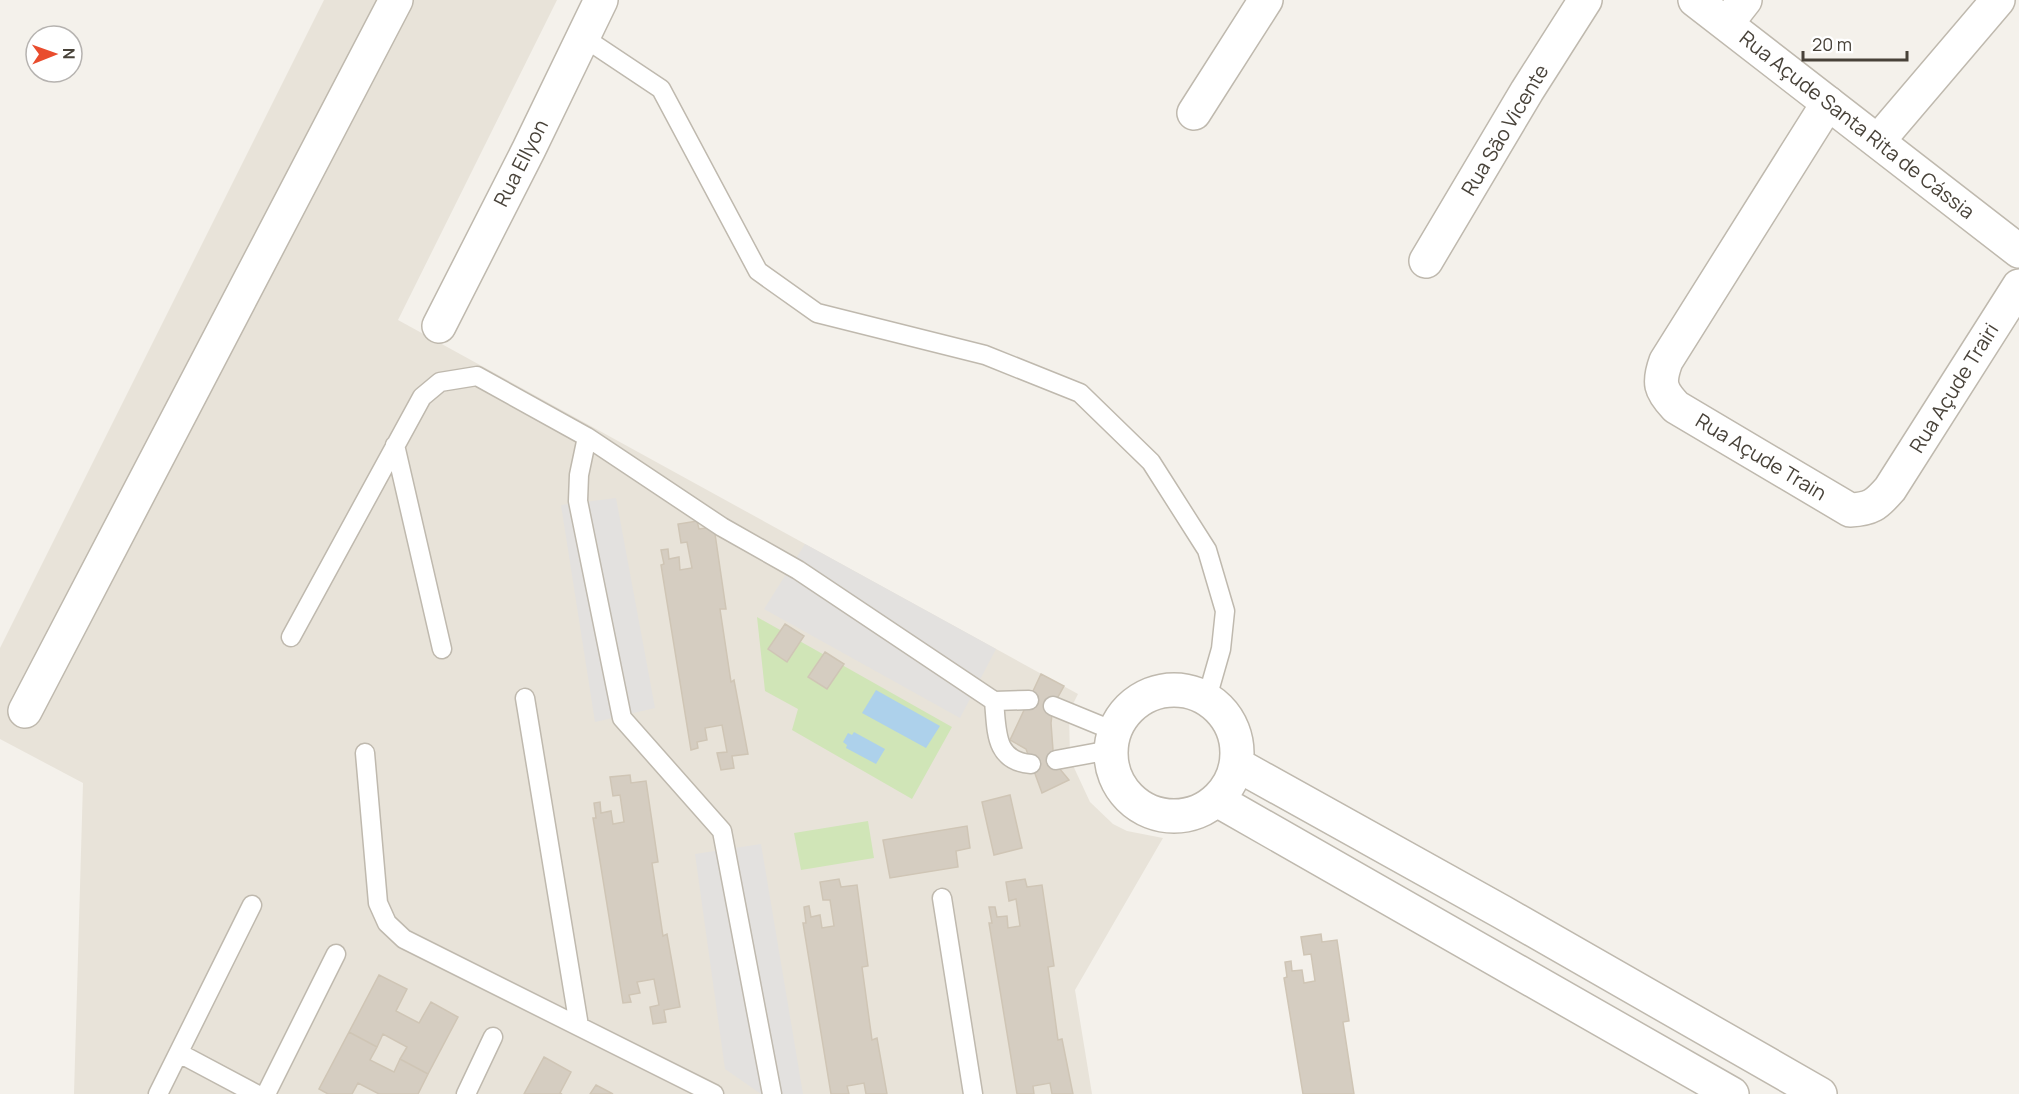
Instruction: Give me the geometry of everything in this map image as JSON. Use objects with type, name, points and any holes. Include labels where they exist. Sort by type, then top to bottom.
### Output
[{"type":"street","points":[[25,711],[396,0]]},
{"type":"street","name":"Rua Ellyon","points":[[439,326],[529,149],[601,0]]},
{"type":"street","points":[[1194,113],[1266,0]]},
{"type":"street","name":"Rua São Vicente","points":[[1426,261],[1527,91],[1585,0]]},
{"type":"street","name":"Rua Açude Santa Rita de Cássia","points":[[1695,0],[1736,12],[1828,103],[2019,251]]},
{"type":"street","points":[[1878,141],[1998,0]]},
{"type":"street","name":"Rua Açude Train","points":[[1828,103],[1666,361],[1660,376],[1663,393],[1676,407],[1850,510],[1867,509],[1879,502],[1890,489]]},
{"type":"street","name":"Rua Açude Trairi","points":[[1890,489],[2019,286]]},
{"type":"street","points":[[1171,689],[1190,691],[1207,698],[1221,711],[1231,726],[1236,745],[1233,777],[1217,800],[1202,810],[1183,816],[1164,816],[1147,811],[1131,801],[1119,786],[1112,768],[1112,741],[1123,715],[1136,701],[1153,692],[1171,689]]},
{"type":"street","points":[[1236,764],[1502,912],[1820,1094]]},
{"type":"street","points":[[1217,800],[1732,1094]]},
{"type":"lane","points":[[583,37],[661,89],[758,271],[817,314],[985,355],[1080,393],[1151,462],[1207,550],[1225,611],[1221,649],[1207,698]]},
{"type":"lane","points":[[291,637],[422,397],[440,382],[477,376],[586,437],[722,527],[798,570],[994,701],[1029,700]]},
{"type":"lane","points":[[586,437],[579,475],[578,501],[622,718],[722,831],[772,1094]]},
{"type":"lane","points":[[396,445],[442,649]]},
{"type":"lane","points":[[525,698],[579,1026]]},
{"type":"lane","points":[[994,701],[1002,748],[1009,758],[1020,763],[1031,764]]},
{"type":"lane","points":[[1053,706],[1112,741]]},
{"type":"lane","points":[[1056,760],[1112,741]]},
{"type":"lane","points":[[365,753],[378,903],[387,923],[404,939],[714,1094]]},
{"type":"lane","points":[[942,898],[973,1094]]},
{"type":"lane","points":[[158,1094],[252,905]]},
{"type":"lane","points":[[266,1094],[336,954]]},
{"type":"lane","points":[[466,1094],[493,1037]]},
{"type":"lane","points":[[179,1053],[256,1094]]},
{"type":"shaded area","points":[[324,0],[557,0],[398,320],[1078,694],[1069,712],[1070,759],[1090,802],[1113,824],[1127,831],[1163,838],[1075,990],[1092,1094],[74,1094],[83,783],[0,739],[0,648]]},
{"type":"shaded area","points":[[616,498],[655,708],[595,722],[561,505]]},
{"type":"shaded area","points":[[805,544],[996,649],[960,718],[764,609]]},
{"type":"shaded area","points":[[761,844],[803,1094],[761,1094],[725,1069],[695,854]]},
{"type":"green space","points":[[757,617],[952,727],[912,799],[792,730],[798,709],[765,691]]},
{"type":"green space","points":[[868,821],[874,858],[801,870],[794,833]]},
{"type":"water","points":[[876,690],[940,726],[926,748],[862,713]]},
{"type":"water","points":[[854,732],[885,749],[876,764],[846,748],[847,745],[843,742],[848,733],[852,735]]},
{"type":"building","points":[[697,521],[699,529],[714,527],[726,609],[720,609],[731,682],[734,680],[748,754],[732,756],[734,768],[721,770],[717,753],[727,752],[722,725],[705,728],[707,740],[697,742],[698,748],[691,750],[661,565],[664,564],[661,550],[668,549],[669,559],[679,557],[680,570],[692,568],[687,542],[681,543],[678,524]]},
{"type":"building","points":[[785,624],[804,636],[787,662],[768,649]]},
{"type":"building","points":[[825,652],[844,664],[827,689],[808,677]]},
{"type":"building","points":[[1041,674],[1064,686],[1053,706],[1051,723],[1053,750],[1059,768],[1069,780],[1042,793],[1026,749],[1010,740]]},
{"type":"building","points":[[630,775],[631,783],[646,781],[658,862],[652,863],[663,936],[667,934],[680,1007],[664,1010],[666,1022],[653,1024],[650,1007],[659,1005],[654,979],[637,982],[640,993],[629,995],[631,1002],[623,1003],[593,818],[596,818],[594,803],[600,802],[601,813],[611,811],[613,824],[624,822],[620,795],[613,796],[610,777]]},
{"type":"building","points":[[1010,795],[1022,848],[994,855],[982,802]]},
{"type":"building","points":[[967,826],[970,848],[956,851],[958,867],[890,878],[883,840]]},
{"type":"building","points":[[839,879],[841,887],[857,885],[868,966],[862,967],[872,1040],[877,1038],[887,1094],[866,1094],[864,1083],[847,1086],[849,1094],[831,1094],[803,923],[806,923],[804,907],[809,906],[811,917],[820,915],[822,928],[834,926],[830,900],[823,900],[820,882]]},
{"type":"building","points":[[1025,879],[1027,887],[1042,885],[1054,966],[1048,967],[1058,1040],[1062,1039],[1073,1094],[1052,1094],[1050,1083],[1033,1086],[1034,1094],[1017,1094],[989,923],[992,923],[989,907],[995,907],[997,917],[1007,916],[1008,928],[1020,926],[1016,899],[1009,901],[1006,882]]},
{"type":"building","points":[[1321,934],[1322,942],[1337,940],[1349,1021],[1343,1022],[1354,1094],[1303,1094],[1284,978],[1287,977],[1285,962],[1291,961],[1292,971],[1302,970],[1304,983],[1315,981],[1311,954],[1304,955],[1301,937]]},
{"type":"building","points":[[379,975],[407,989],[396,1011],[419,1023],[431,1002],[458,1017],[428,1074],[400,1059],[407,1047],[383,1034],[377,1047],[349,1032]]},
{"type":"building","points":[[349,1032],[377,1047],[370,1060],[394,1072],[400,1059],[428,1074],[418,1094],[379,1094],[358,1083],[352,1094],[328,1094],[319,1089]]},
{"type":"building","points":[[544,1057],[571,1072],[560,1093],[562,1094],[524,1094]]},
{"type":"building","points":[[596,1085],[613,1094],[590,1094]]}]
